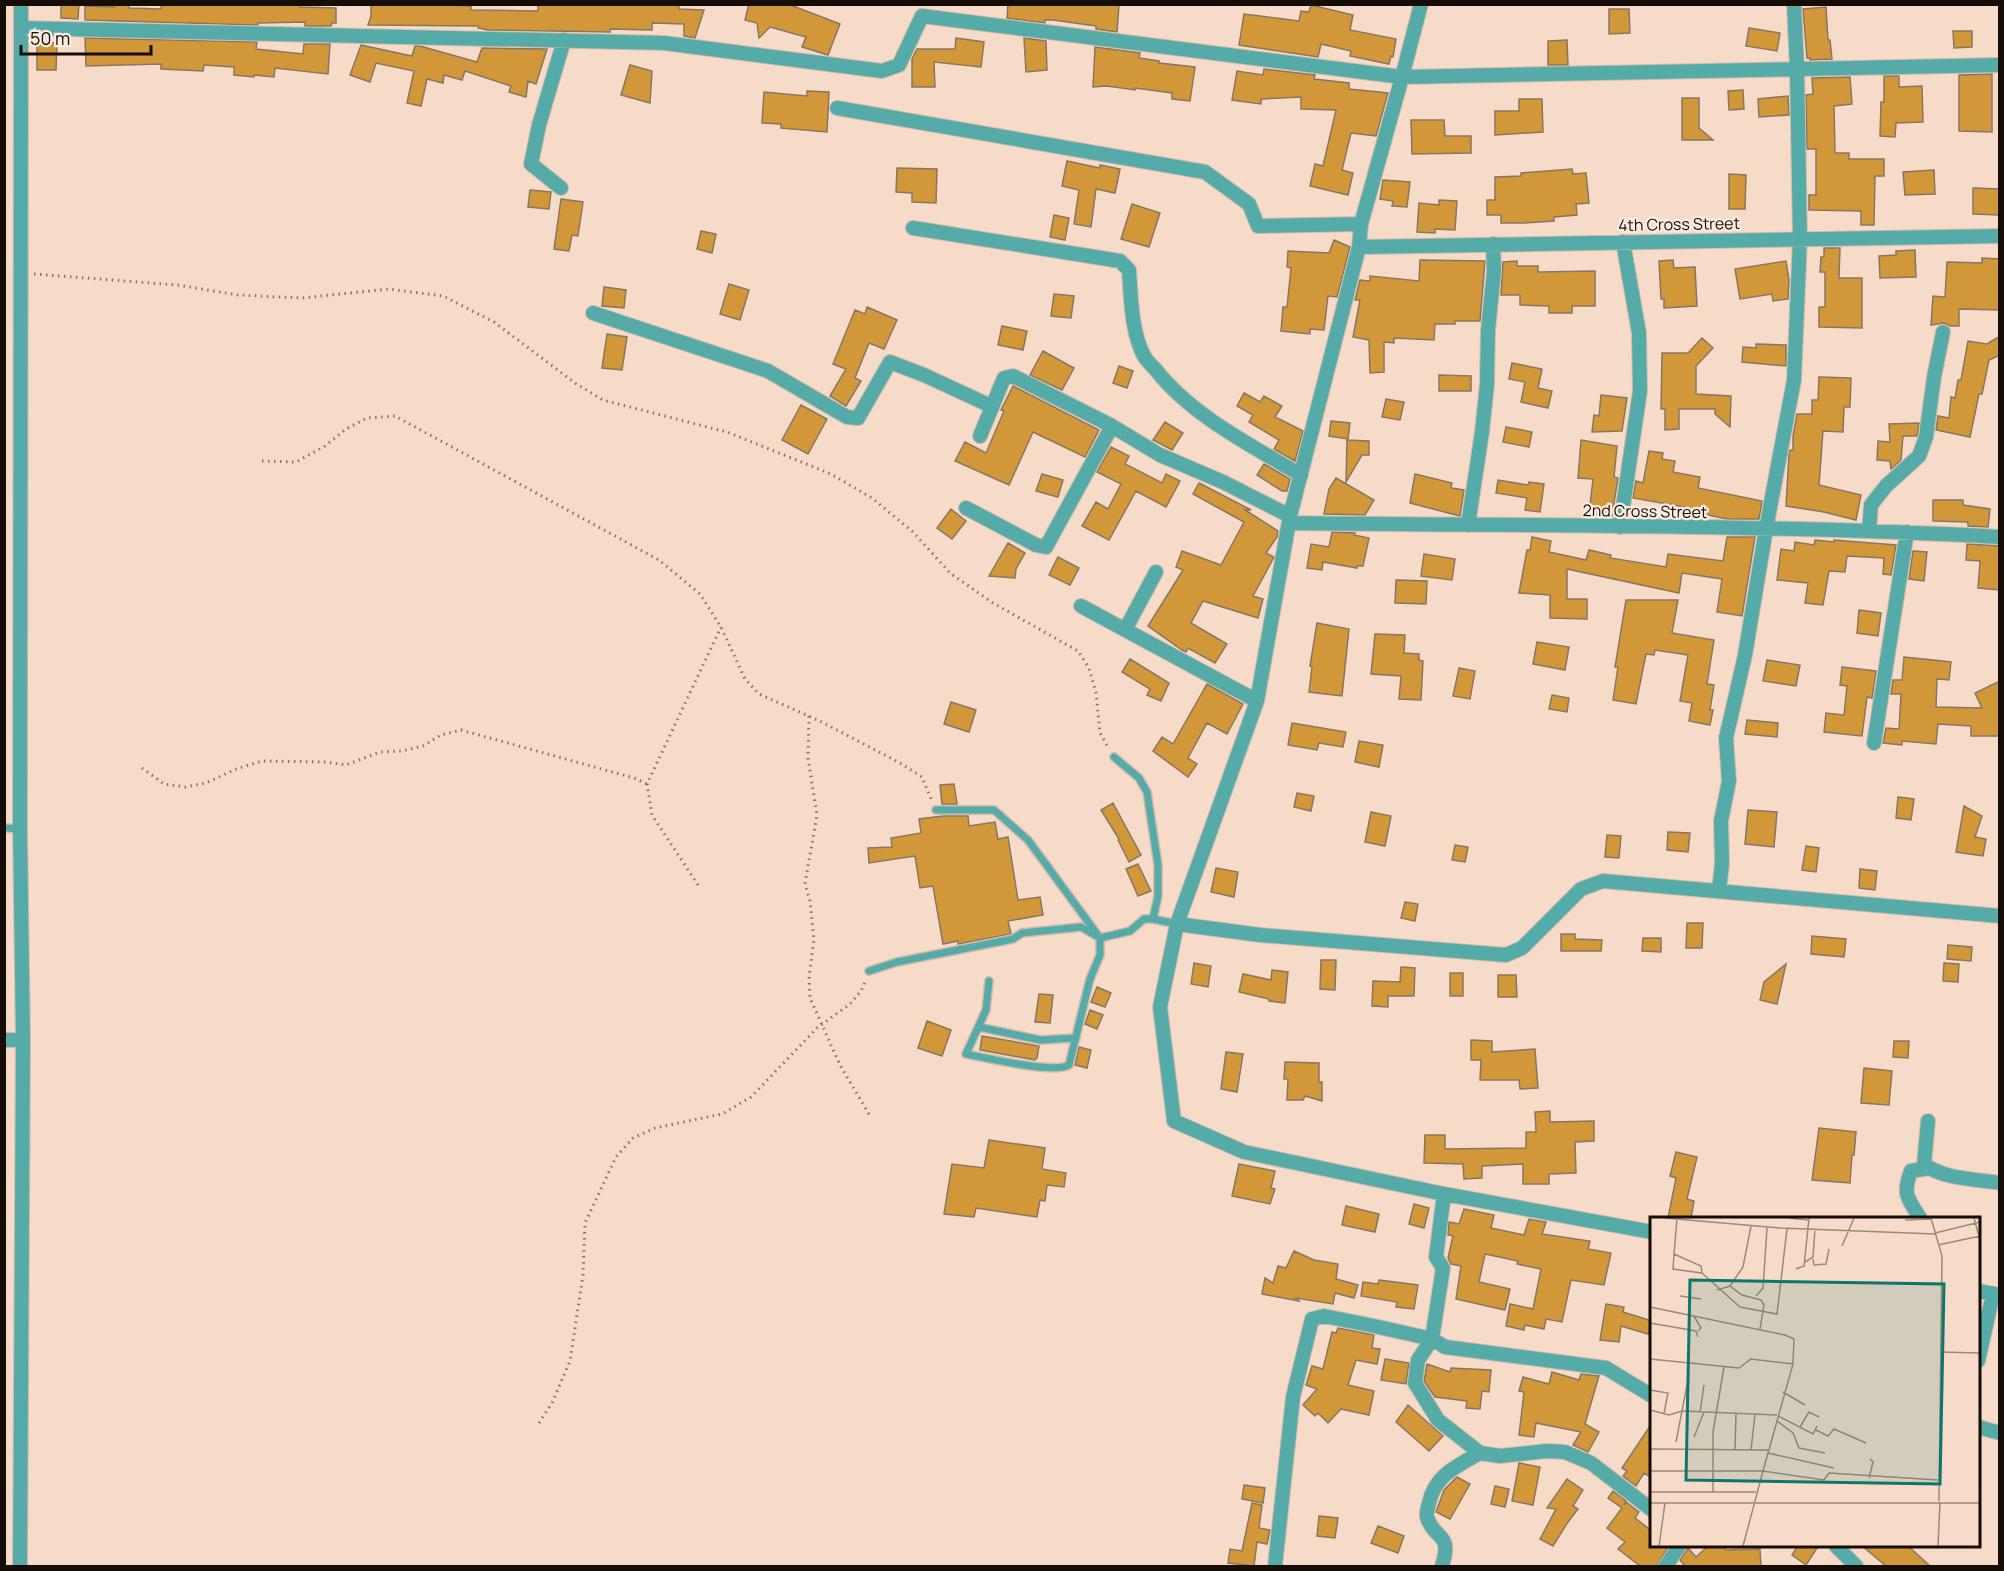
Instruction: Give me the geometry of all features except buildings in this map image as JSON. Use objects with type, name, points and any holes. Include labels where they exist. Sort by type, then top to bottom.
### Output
[{"type":"street","points":[[20,1566],[23,1040],[20,829],[21,4]]},
{"type":"street","points":[[1421,4],[1361,224],[1359,247],[1290,519],[1257,701],[1177,924],[1160,1007],[1174,1121],[1244,1152],[1444,1194],[1650,1232]]},
{"type":"street","points":[[1719,891],[1722,821],[1729,781],[1726,738],[1745,655],[1794,380],[1800,238],[1794,4]]},
{"type":"street","points":[[22,28],[664,43],[882,71],[899,65],[922,16],[1402,77],[2000,65]]},
{"type":"street","points":[[561,189],[531,164],[539,125],[564,40]]},
{"type":"street","points":[[837,108],[1205,172],[1250,204],[1258,226],[1361,224]]},
{"type":"street","points":[[913,228],[1120,261],[1129,270],[1133,318],[1144,356],[1167,385],[1226,429],[1301,475]]},
{"type":"street","name":"4th Cross Street","points":[[1359,247],[2000,236]]},
{"type":"street","points":[[1620,527],[1640,391],[1639,333],[1623,242]]},
{"type":"street","points":[[1468,525],[1487,384],[1488,330],[1494,271],[1493,244]]},
{"type":"street","points":[[593,313],[768,371],[847,417],[858,418],[890,362],[991,406]]},
{"type":"street","points":[[1869,531],[1871,505],[1886,486],[1919,456],[1926,436],[1943,332]]},
{"type":"street","points":[[980,435],[1004,378],[1013,376],[1112,426],[1160,455],[1223,482],[1290,519]]},
{"type":"street","points":[[966,508],[1036,546],[1046,547],[1112,426]]},
{"type":"street","name":"2nd Cross Street","points":[[1290,519],[1468,525],[1869,531],[2000,537]]},
{"type":"street","points":[[1874,743],[1907,532]]},
{"type":"street","points":[[1125,630],[1156,572]]},
{"type":"street","points":[[1081,606],[1257,701]]},
{"type":"street","points":[[1177,924],[1260,935],[1506,956],[1522,948],[1581,889],[1603,881],[2000,916]]},
{"type":"street","points":[[4,1040],[23,1040]]},
{"type":"street","points":[[1928,1121],[1924,1164],[1944,1174],[2000,1183]]},
{"type":"street","points":[[1919,1217],[1906,1197],[1905,1184],[1911,1171],[1929,1168]]},
{"type":"street","points":[[1444,1194],[1436,1257],[1443,1268],[1432,1339],[1418,1360],[1415,1383],[1438,1420],[1480,1454],[1500,1456],[1547,1450],[1565,1452],[1592,1463],[1650,1508]]},
{"type":"street","points":[[1980,1291],[1996,1294],[1980,1354]]},
{"type":"street","points":[[1275,1566],[1293,1398],[1312,1319],[1324,1316],[1432,1339],[1445,1347],[1606,1368],[1650,1395]]},
{"type":"street","points":[[1980,1427],[2000,1432]]},
{"type":"street","points":[[1442,1566],[1446,1551],[1443,1537],[1432,1526],[1426,1515],[1430,1497],[1441,1477],[1480,1454]]},
{"type":"street","points":[[1666,1566],[1678,1547]]},
{"type":"street","points":[[1838,1547],[1856,1566]]},
{"type":"lane","points":[[1114,757],[1139,778],[1147,792],[1158,865],[1158,896],[1153,918]]},
{"type":"lane","points":[[936,810],[994,810],[1028,840],[1100,938],[1100,954],[1090,979],[1069,1065],[1064,1068],[1048,1068],[966,1054],[987,1010],[989,981]]},
{"type":"lane","points":[[4,828],[20,829]]},
{"type":"lane","points":[[869,971],[897,962],[1013,939],[1022,933],[1081,927],[1100,938],[1130,931],[1144,919],[1153,918],[1177,924]]},
{"type":"lane","points":[[979,1027],[1040,1040],[1076,1038]]},
{"type":"path","points":[[20,273],[177,285],[238,295],[302,298],[389,289],[443,296],[494,322],[566,377],[603,400],[727,432],[831,474],[872,498],[913,532],[951,573],[993,603],[1078,651],[1089,668],[1096,692],[1100,733],[1114,757]]},
{"type":"path","points":[[262,461],[296,462],[367,418],[394,416],[659,560],[700,594],[721,627],[745,679],[759,694],[809,716],[900,763],[922,777],[936,810]]},
{"type":"path","points":[[698,885],[652,815],[647,784],[721,627]]},
{"type":"path","points":[[809,716],[808,758],[817,815],[805,884],[810,901],[814,940],[809,976],[810,998],[840,1065],[870,1116]]},
{"type":"path","points":[[142,768],[164,784],[185,787],[206,783],[236,769],[262,761],[327,762],[346,765],[380,752],[402,751],[423,746],[441,735],[461,730],[634,778],[647,784]]},
{"type":"path","points":[[539,1423],[552,1403],[570,1361],[583,1275],[585,1223],[616,1157],[633,1138],[655,1128],[722,1114],[750,1097],[821,1024],[850,1004],[861,992],[869,971]]}]
